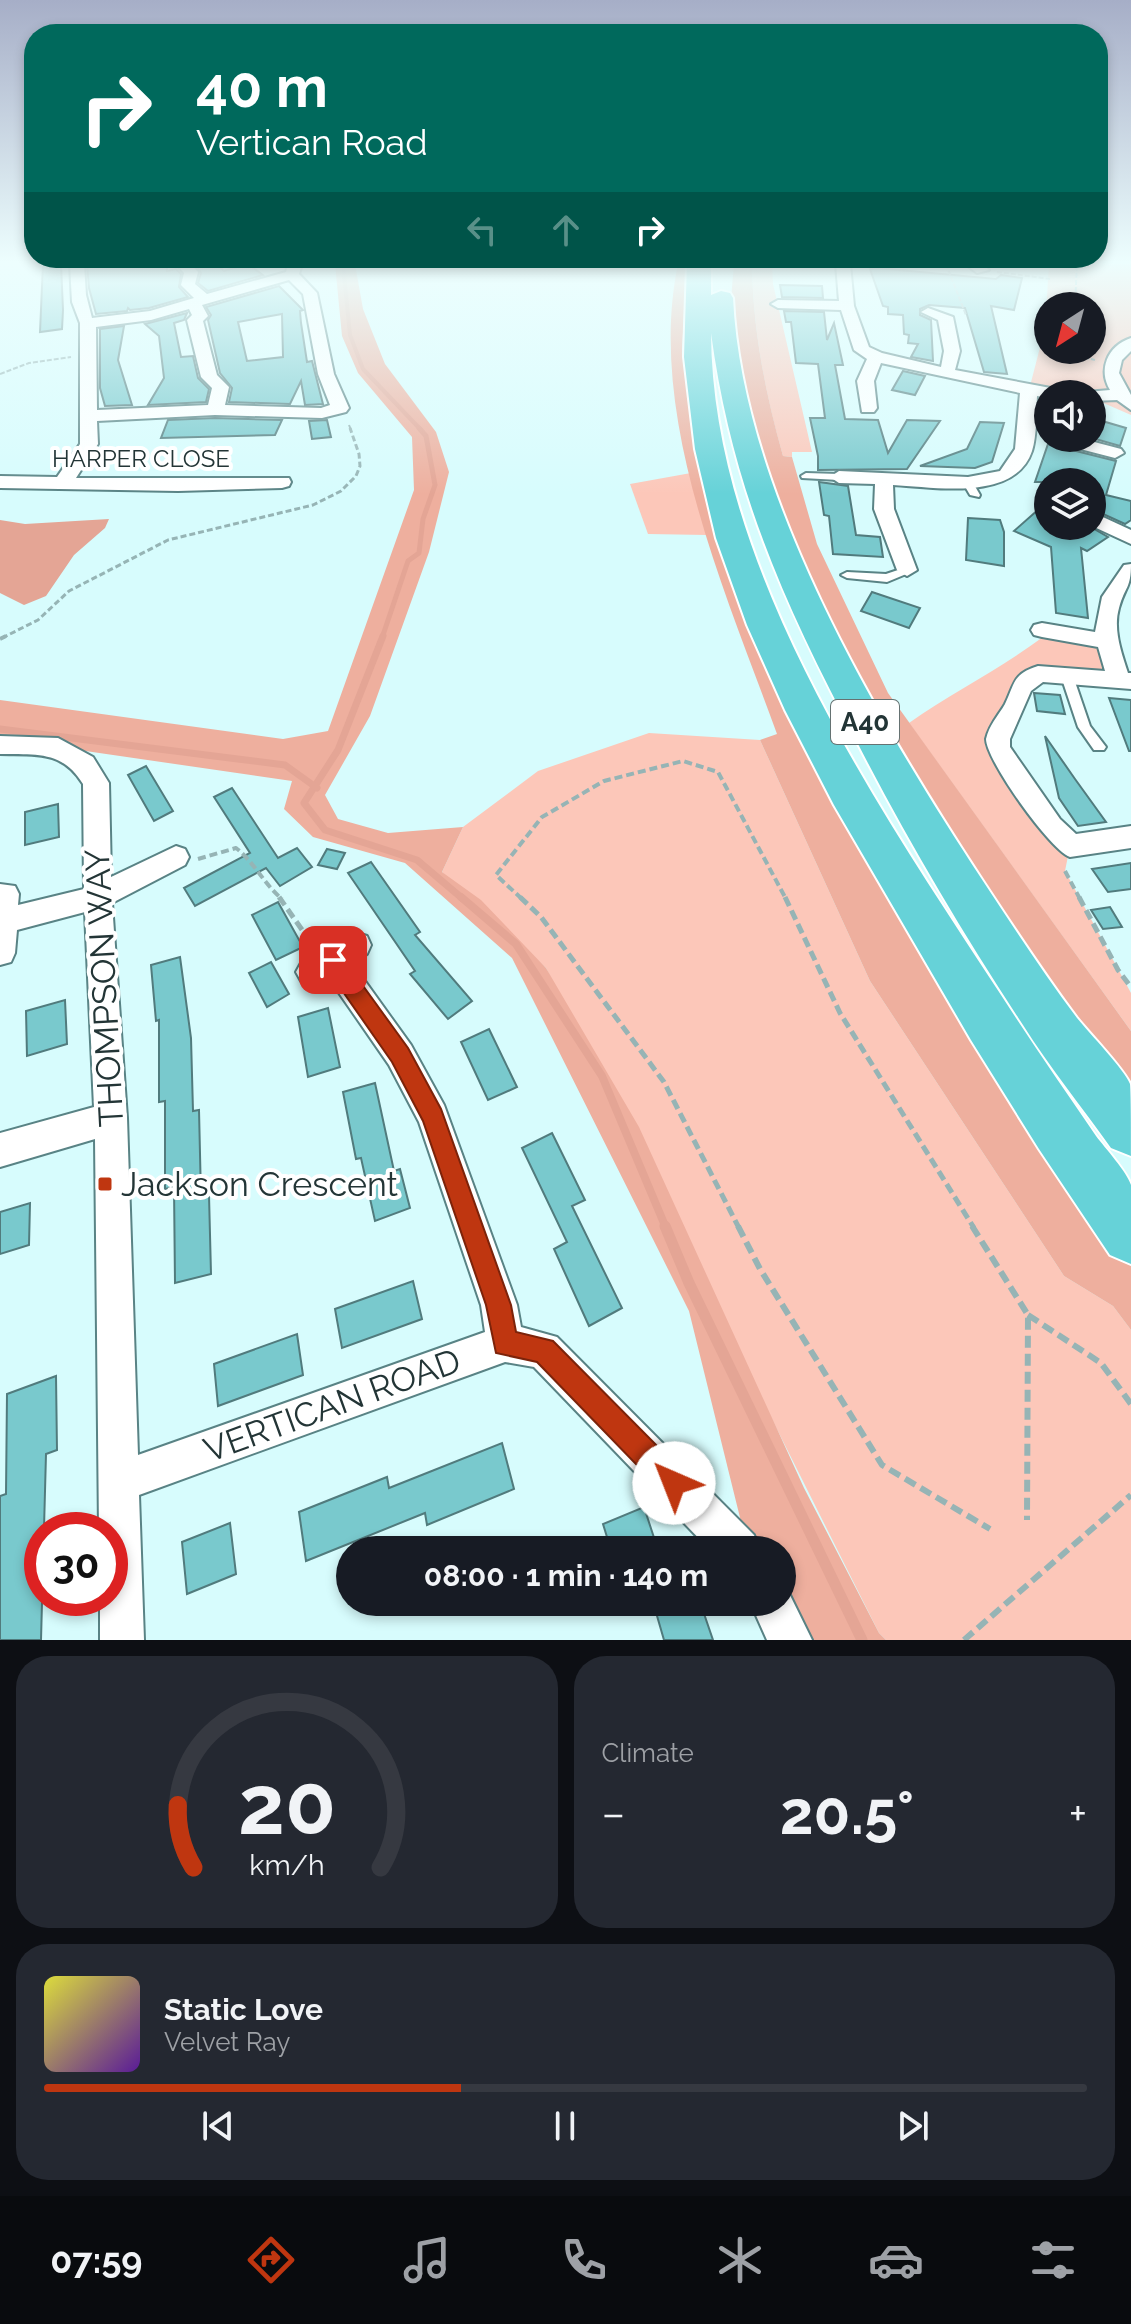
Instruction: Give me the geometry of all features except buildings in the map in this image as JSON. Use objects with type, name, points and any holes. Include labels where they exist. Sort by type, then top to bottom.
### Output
[{"type":"highway","name":"A40","points":[[695,341],[701,399],[712,454],[733,533],[764,625],[825,750],[907,890],[991,1025],[1131,1234]]},
{"type":"highway","name":"A40","points":[[726,341],[733,396],[771,525],[814,623],[877,747],[1042,1010],[1131,1129]]},
{"type":"street","points":[[63,483],[89,444],[88,341]]},
{"type":"street","points":[[200,341],[209,377],[221,387],[215,410]]},
{"type":"street","points":[[319,341],[326,374],[349,425]]},
{"type":"street","points":[[859,341],[862,350],[877,357],[1034,391]]},
{"type":"street","points":[[946,372],[955,348],[951,341]]},
{"type":"street","points":[[1126,400],[1112,381],[1110,368],[1117,354],[1131,343]]},
{"type":"street","points":[[872,400],[863,383],[867,368],[877,357]]},
{"type":"street","points":[[839,477],[972,489],[1006,475],[1017,464],[1024,449],[1029,390]]},
{"type":"street","points":[[1106,398],[1126,400]]},
{"type":"street","points":[[88,416],[215,410],[322,413],[340,408]]},
{"type":"street","points":[[1025,431],[1034,433]]},
{"type":"street","points":[[1106,448],[1115,453]]},
{"type":"street","points":[[884,479],[884,509],[910,563]]},
{"type":"street","name":"HARPER CLOSE","points":[[0,482],[178,485],[282,482]]},
{"type":"street","points":[[1106,525],[1131,538]]},
{"type":"street","points":[[1125,681],[1105,641],[1105,612],[1122,592],[1131,570]]},
{"type":"street","points":[[1040,629],[1105,641]]},
{"type":"street","points":[[1125,681],[1038,674],[1026,680],[1020,688],[1016,711],[999,728],[996,737],[998,748],[1051,826],[1067,859],[1131,837]]},
{"type":"street","name":"THOMPSON WAY","points":[[0,745],[58,747],[84,764],[96,783],[98,897],[111,1118],[122,1640]]},
{"type":"street","points":[[1,953],[4,908],[98,897],[176,857]]},
{"type":"street","points":[[334,959],[400,1055],[433,1116],[499,1305],[505,1343],[544,1350],[725,1536]]},
{"type":"street","points":[[0,1150],[111,1118]]},
{"type":"street","name":"VERTICAN ROAD","points":[[121,1481],[505,1343]]},
{"type":"street","points":[[778,1616],[790,1640]]},
{"type":"lane","points":[[806,476],[839,477]]},
{"type":"lane","points":[[847,575],[887,578],[910,563]]},
{"type":"lane","points":[[1067,676],[1084,727],[1099,747]]},
{"type":"path","points":[[0,374],[29,363],[88,355]]},
{"type":"path","points":[[0,639],[38,620],[69,591],[168,540],[313,505],[335,496],[357,478],[362,464],[358,444],[349,425]]},
{"type":"path","points":[[990,1529],[882,1465],[760,1269],[664,1082],[541,917],[496,875],[542,817],[604,781],[683,761],[718,772],[840,1013],[1028,1315],[1101,1363],[1131,1404]]},
{"type":"path","points":[[176,857],[182,868],[208,854],[236,848],[244,854],[267,887],[285,902],[318,953],[334,959]]},
{"type":"path","points":[[1067,859],[1118,970],[1131,987]]},
{"type":"path","points":[[1027,1520],[1028,1315]]},
{"type":"path","points":[[964,1640],[1131,1495]]},
{"type":"shaded area","points":[[344,341],[376,341],[385,364],[436,432],[449,472],[429,552],[370,716],[325,795],[338,819],[388,833],[463,827],[442,872],[481,900],[546,968],[639,1127],[804,1488],[879,1633],[886,1640],[790,1640],[785,1616],[796,1616],[796,1536],[745,1536],[689,1311],[512,958],[405,863],[313,837],[284,809],[292,781],[58,747],[0,745],[0,700],[283,739],[328,731],[414,490],[412,437],[358,373]]},
{"type":"shaded area","points":[[672,341],[683,341],[682,353],[711,506],[1131,1260],[1131,1330],[1113,1306],[1064,1276],[870,981],[760,740],[777,734],[696,503],[673,382]]},
{"type":"shaded area","points":[[733,341],[758,341],[783,456],[792,457],[817,544],[888,693],[1131,1031],[1131,1095],[986,894],[858,692],[786,532],[734,360]]},
{"type":"shaded area","points":[[758,341],[786,341],[812,452],[792,452],[792,457],[783,456]]},
{"type":"shaded area","points":[[1106,341],[1131,341],[1131,415],[1106,404],[1106,380],[1034,380],[1034,390],[1029,390],[1036,364],[1106,364]]},
{"type":"shaded area","points":[[691,473],[707,535],[648,534],[630,484]]},
{"type":"shaded area","points":[[109,519],[105,528],[74,555],[46,596],[24,605],[0,593],[0,520],[25,524]]},
{"type":"shaded area","points":[[1043,637],[1105,641],[1119,680],[1038,674],[996,737],[1070,846],[1065,871],[1131,993],[1131,1031],[909,723]]},
{"type":"shaded area","points":[[649,733],[760,740],[870,981],[1064,1276],[1113,1306],[1131,1330],[1131,1640],[886,1640],[879,1633],[546,968],[442,872],[463,827],[538,771]]},
{"type":"waterway","points":[[352,341],[363,369],[421,430]]},
{"type":"waterway","points":[[382,638],[408,561],[419,553],[423,519],[435,485],[426,436],[419,428]]},
{"type":"waterway","points":[[315,786],[338,750],[383,636]]},
{"type":"waterway","points":[[0,729],[285,765],[315,786]]},
{"type":"waterway","points":[[315,786],[304,803],[325,830],[417,860],[463,899]]},
{"type":"waterway","points":[[461,897],[516,944],[602,1076],[666,1228]]},
{"type":"waterway","points":[[665,1226],[689,1283],[862,1640]]},
{"type":"place","name":"Jackson Crescent","points":[[105,1184]]},
{"type":"route","points":[[333,960],[400,1055],[433,1116],[499,1305],[505,1343],[544,1350],[674,1483]]}]
